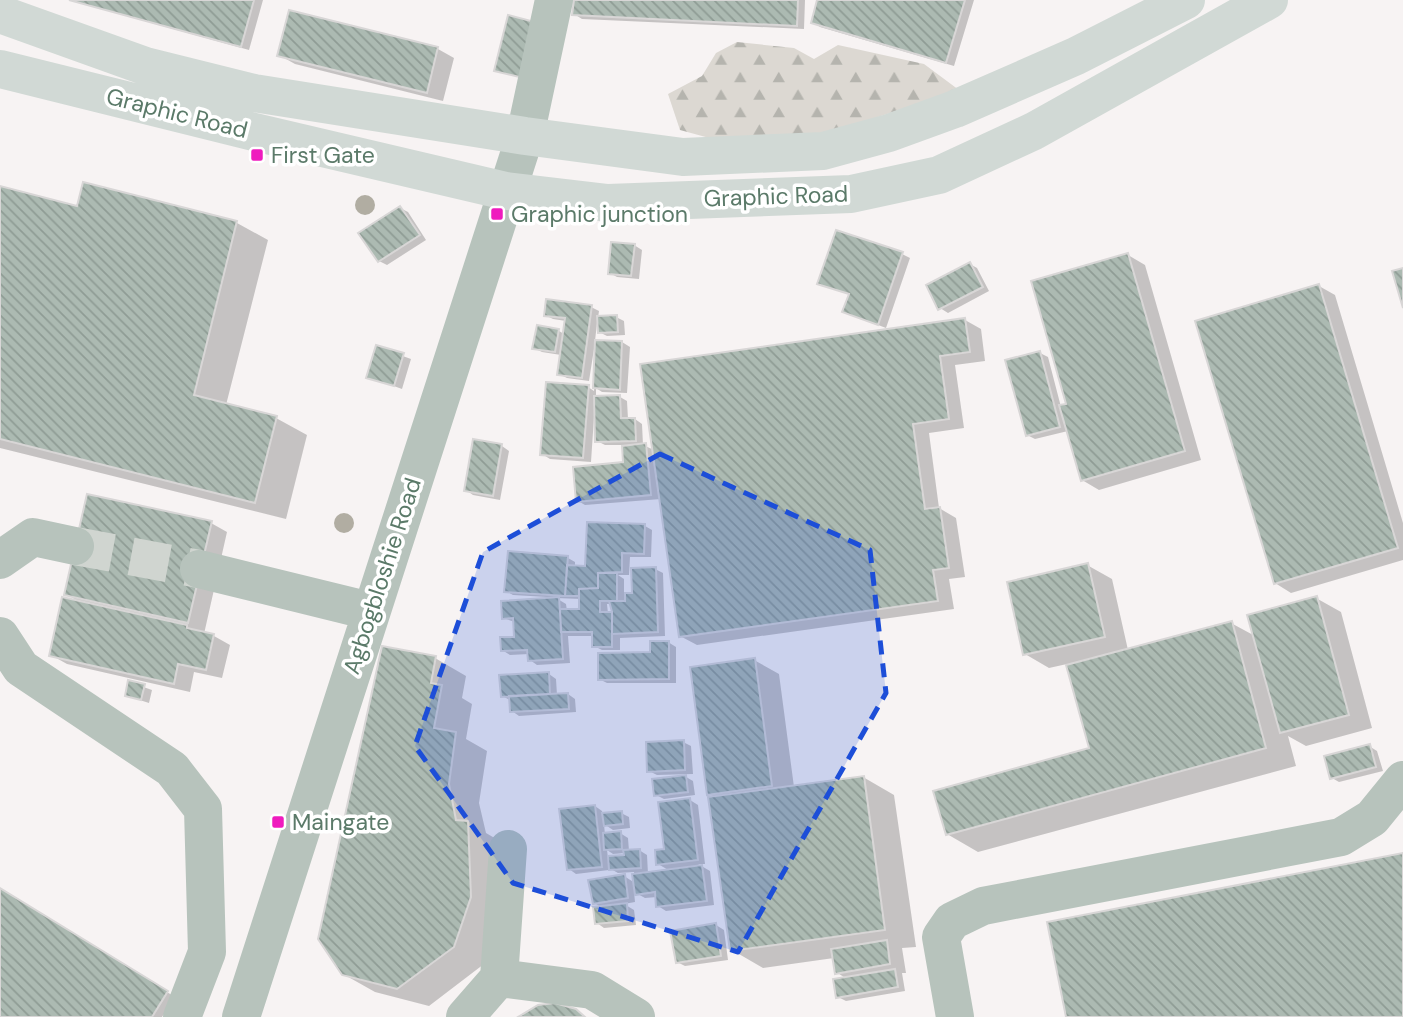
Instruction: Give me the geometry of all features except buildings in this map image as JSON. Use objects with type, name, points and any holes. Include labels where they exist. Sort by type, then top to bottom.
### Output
[{"type":"main road","name":"Graphic Road","points":[[0,14],[145,66],[254,93],[525,136],[683,157],[823,151],[889,133],[955,109],[1076,56],[1186,0]]},
{"type":"main road","name":"Graphic Road","points":[[0,69],[506,191],[608,203],[851,194],[939,175],[1034,131],[1269,0]]},
{"type":"street","name":"Agbogbloshie Road","points":[[241,1017],[525,136],[554,0]]},
{"type":"street","points":[[0,560],[33,537],[75,546]]},
{"type":"street","points":[[199,569],[370,611]]},
{"type":"street","points":[[0,636],[21,668],[172,769],[203,809],[207,952],[182,1017]]},
{"type":"street","points":[[956,1017],[941,937],[952,921],[983,906],[1341,837],[1372,818],[1403,780]]},
{"type":"street","points":[[465,1017],[499,978],[508,849]]},
{"type":"street","points":[[499,978],[592,990],[636,1017]]},
{"type":"highlighted area","points":[[660,454],[870,550],[886,693],[738,952],[513,883],[415,746],[483,552]]},
{"type":"green space","points":[[737,42],[794,48],[814,59],[838,45],[924,64],[959,90],[818,137],[713,139],[680,130],[668,94],[702,76],[716,53]]},
{"type":"tunnel","points":[[75,546],[199,569]]},
{"type":"place","name":"First Gate","points":[[257,155]]},
{"type":"place","name":"Graphic junction","points":[[497,214]]},
{"type":"place","name":"Maingate","points":[[278,822]]}]
